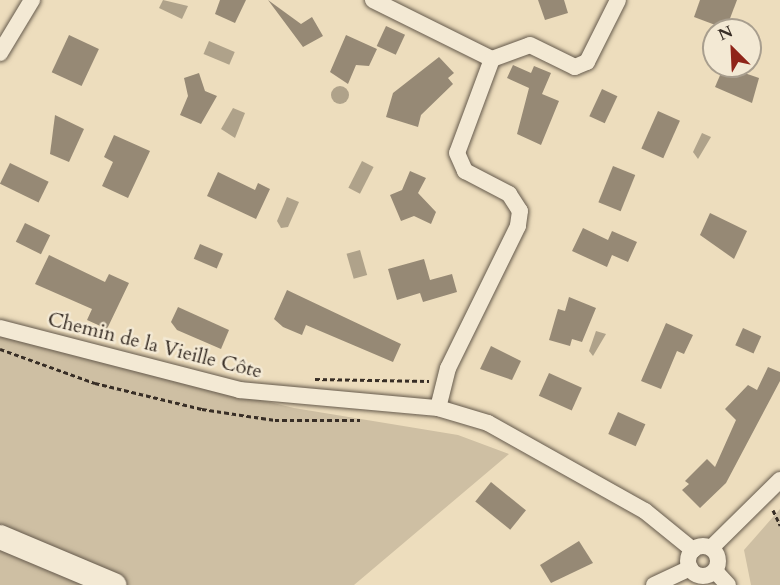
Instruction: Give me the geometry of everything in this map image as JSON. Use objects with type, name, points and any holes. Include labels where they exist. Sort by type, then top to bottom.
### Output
[{"type":"main road","points":[[0,537],[114,585]]},
{"type":"street","points":[[0,53],[32,0]]},
{"type":"street","points":[[373,0],[492,60]]},
{"type":"street","points":[[438,408],[453,356],[518,226],[520,211],[514,198],[465,171],[457,153],[492,60],[530,45],[575,67],[587,62],[618,0]]},
{"type":"street","name":"Chemin de la Vieille Côte","points":[[0,328],[239,390],[438,408],[488,423],[645,511],[693,550]]},
{"type":"street","points":[[690,568],[693,550],[711,548],[780,480]]},
{"type":"street","points":[[711,548],[718,558],[714,570]]},
{"type":"street","points":[[690,568],[699,575],[714,570]]},
{"type":"street","points":[[654,585],[690,568]]},
{"type":"street","points":[[714,570],[728,585]]},
{"type":"path","points":[[0,349],[94,383],[202,409],[275,420],[364,420]]},
{"type":"path","points":[[306,380],[447,378]]},
{"type":"shaded area","points":[[163,0],[188,6],[182,19],[159,8]]},
{"type":"shaded area","points":[[209,41],[235,52],[229,65],[204,54]]},
{"type":"shaded area","points":[[340,86],[346,89],[349,95],[346,101],[340,104],[334,101],[331,95],[334,89]]},
{"type":"shaded area","points":[[233,108],[245,113],[235,138],[221,129]]},
{"type":"shaded area","points":[[702,133],[711,137],[698,159],[693,152]]},
{"type":"shaded area","points":[[362,161],[374,167],[360,194],[348,188]]},
{"type":"shaded area","points":[[287,197],[299,202],[288,227],[281,228],[277,221]]},
{"type":"shaded area","points":[[360,250],[367,275],[354,279],[347,254]]},
{"type":"shaded area","points":[[596,331],[606,334],[593,356],[589,351]]},
{"type":"shaded area","points":[[0,336],[294,408],[458,435],[509,454],[354,585],[0,585]]},
{"type":"shaded area","points":[[780,509],[780,585],[751,585],[744,550]]},
{"type":"building","points":[[220,0],[246,0],[235,23],[215,14]]},
{"type":"building","points":[[268,0],[301,24],[312,17],[323,36],[303,47]]},
{"type":"building","points":[[538,0],[564,0],[568,13],[545,20]]},
{"type":"building","points":[[700,0],[737,0],[730,18],[702,18],[702,20],[694,17]]},
{"type":"building","points":[[386,26],[405,35],[396,55],[377,46]]},
{"type":"building","points":[[69,35],[99,49],[82,86],[52,72]]},
{"type":"building","points":[[346,35],[377,49],[369,66],[356,65],[348,84],[330,72]]},
{"type":"building","points":[[439,57],[454,73],[448,78],[453,84],[421,115],[418,127],[386,117],[393,93]]},
{"type":"building","points":[[513,65],[531,73],[534,66],[551,73],[542,94],[559,101],[541,145],[517,134],[529,88],[507,78]]},
{"type":"building","points":[[199,73],[205,91],[217,96],[201,124],[180,115],[188,96],[184,78]]},
{"type":"building","points":[[719,78],[759,78],[752,103],[715,87]]},
{"type":"building","points":[[602,89],[617,96],[605,123],[589,116]]},
{"type":"building","points":[[658,111],[680,121],[663,158],[641,148]]},
{"type":"building","points":[[55,115],[84,129],[69,162],[50,154]]},
{"type":"building","points":[[114,135],[150,151],[128,198],[102,186],[113,162],[104,157]]},
{"type":"building","points":[[10,163],[49,182],[39,203],[0,184]]},
{"type":"building","points":[[613,166],[635,175],[621,211],[598,202]]},
{"type":"building","points":[[410,171],[426,178],[418,193],[436,212],[431,224],[414,216],[401,221],[390,195],[402,190]]},
{"type":"building","points":[[218,172],[255,190],[258,183],[270,189],[256,219],[207,196]]},
{"type":"building","points":[[710,213],[747,231],[734,259],[700,235]]},
{"type":"building","points":[[25,223],[50,235],[41,254],[16,242]]},
{"type":"building","points":[[583,228],[608,240],[612,231],[637,242],[628,262],[612,255],[607,267],[572,251]]},
{"type":"building","points":[[200,244],[223,254],[217,268],[194,259]]},
{"type":"building","points":[[49,255],[105,282],[109,274],[129,283],[107,329],[87,320],[92,309],[35,284]]},
{"type":"building","points":[[424,259],[430,280],[452,274],[457,292],[423,302],[420,293],[397,300],[388,269]]},
{"type":"building","points":[[287,290],[401,344],[393,362],[306,325],[302,335],[283,327],[274,319]]},
{"type":"building","points":[[569,297],[596,308],[582,342],[572,339],[570,346],[549,340],[558,309],[565,311]]},
{"type":"building","points":[[178,307],[229,330],[221,349],[177,330],[171,322]]},
{"type":"building","points":[[666,323],[693,335],[684,354],[677,351],[661,389],[641,381]]},
{"type":"building","points":[[743,328],[761,336],[754,353],[735,345]]},
{"type":"building","points":[[491,346],[521,361],[512,380],[480,369]]},
{"type":"building","points":[[768,367],[780,372],[780,381],[726,483],[700,508],[682,490],[689,484],[685,481],[707,459],[715,467],[736,420],[725,409],[748,385],[757,390]]},
{"type":"building","points":[[549,373],[582,388],[572,410],[539,396]]},
{"type":"building","points":[[618,412],[645,424],[636,446],[608,434]]},
{"type":"building","points":[[491,482],[526,510],[510,530],[475,501]]},
{"type":"building","points":[[579,541],[593,563],[551,583],[540,565]]}]
